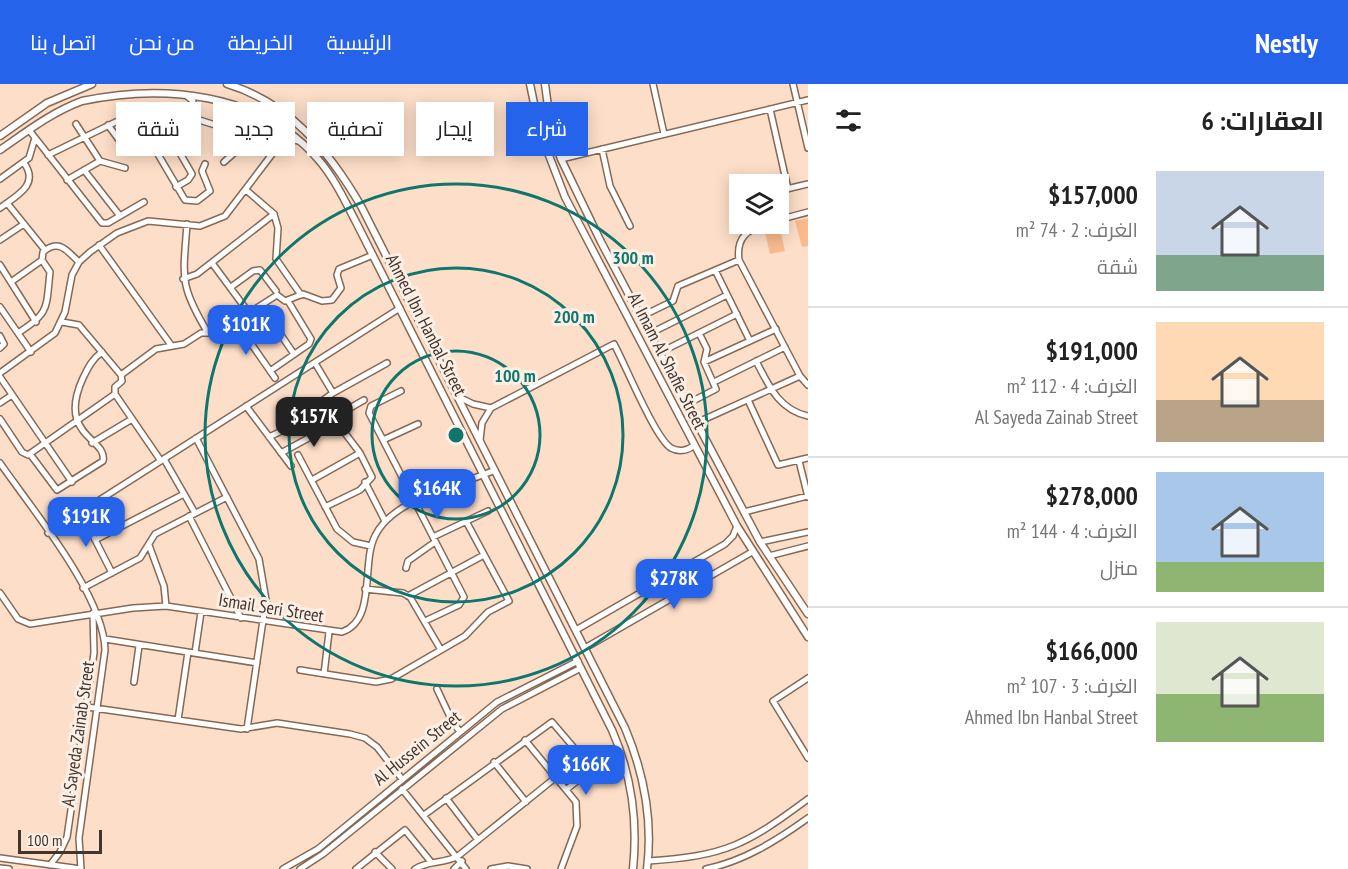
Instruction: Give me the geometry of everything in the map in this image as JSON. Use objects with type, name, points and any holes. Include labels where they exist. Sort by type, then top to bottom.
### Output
[{"type":"street","points":[[0,136],[47,104],[92,84]]},
{"type":"street","name":"Ahmed Ibn Hanbal Street","points":[[226,84],[269,102],[309,132],[342,174],[361,206],[625,728],[638,761],[647,811],[647,869]]},
{"type":"street","name":"Al Imam Al Shafie Street","points":[[530,84],[550,162],[565,197],[693,446],[737,526],[808,637]]},
{"type":"street","name":"Al Imam Al Shafie Street","points":[[544,84],[551,129],[561,159],[685,405],[760,543],[808,614]]},
{"type":"street","points":[[653,84],[664,134]]},
{"type":"street","points":[[793,84],[808,148]]},
{"type":"street","name":"Ahmed Ibn Hanbal Street","points":[[0,150],[29,130],[80,102],[137,86],[183,88],[220,96],[235,102]]},
{"type":"street","points":[[165,93],[191,99],[191,102]]},
{"type":"street","points":[[561,159],[808,100]]},
{"type":"street","points":[[770,109],[785,174]]},
{"type":"street","points":[[48,155],[116,121]]},
{"type":"street","points":[[201,121],[223,126],[240,142],[241,149],[224,162]]},
{"type":"street","points":[[76,124],[100,161],[125,168]]},
{"type":"street","points":[[108,125],[116,136]]},
{"type":"street","points":[[29,130],[102,223],[108,223],[144,202]]},
{"type":"street","points":[[0,179],[24,163],[32,152],[35,138]]},
{"type":"street","name":"Ahmed Ibn Hanbal Street","points":[[295,138],[328,172],[348,207],[612,730],[625,764],[636,828],[633,869]]},
{"type":"street","points":[[295,140],[299,141]]},
{"type":"street","points":[[602,149],[610,186],[630,226]]},
{"type":"street","points":[[159,156],[182,197],[189,201],[197,201],[209,192],[210,187],[202,171],[205,164]]},
{"type":"street","points":[[176,187],[188,180],[192,174],[182,156]]},
{"type":"street","points":[[72,482],[0,375],[47,341],[62,322],[72,275],[79,262],[117,233],[148,221],[200,226],[219,220],[246,190],[271,156]]},
{"type":"street","points":[[67,180],[100,161]]},
{"type":"street","points":[[0,208],[26,189],[30,176],[24,163]]},
{"type":"street","points":[[84,170],[120,216]]},
{"type":"street","points":[[789,189],[808,184]]},
{"type":"street","points":[[246,190],[274,214],[278,228],[276,259],[301,295]]},
{"type":"street","points":[[7,203],[45,250]]},
{"type":"street","points":[[348,207],[361,206]]},
{"type":"street","points":[[789,217],[808,212]]},
{"type":"street","points":[[183,279],[197,274],[274,214]]},
{"type":"street","points":[[1,238],[24,224]]},
{"type":"street","points":[[188,224],[183,279],[192,307],[208,333]]},
{"type":"street","points":[[744,234],[740,239],[737,250],[739,260],[800,376],[808,385]]},
{"type":"street","points":[[11,282],[42,260],[45,250],[54,245],[61,246],[79,262]]},
{"type":"street","points":[[99,246],[171,345]]},
{"type":"street","points":[[288,301],[308,294],[322,301],[332,300],[341,288],[337,275],[339,268],[373,255]]},
{"type":"street","points":[[18,333],[36,322],[44,313],[50,274],[49,268],[42,260]]},
{"type":"street","points":[[640,317],[673,301],[678,286],[739,260]]},
{"type":"street","points":[[212,263],[249,313]]},
{"type":"street","points":[[0,265],[36,322]]},
{"type":"street","points":[[231,287],[253,271],[260,270],[276,291]]},
{"type":"street","points":[[715,270],[750,341]]},
{"type":"street","points":[[121,375],[156,349],[171,345],[178,346],[201,333],[218,333],[277,295],[288,301],[311,337],[309,344],[270,370]]},
{"type":"street","points":[[649,334],[727,295]]},
{"type":"street","points":[[261,306],[294,354]]},
{"type":"street","points":[[0,307],[31,352]]},
{"type":"street","points":[[48,533],[400,308]]},
{"type":"street","points":[[659,353],[737,314]]},
{"type":"street","points":[[62,322],[80,325],[121,375],[122,381],[115,387],[115,394],[184,494],[241,618]]},
{"type":"street","points":[[236,322],[275,378]]},
{"type":"street","points":[[704,362],[776,329]]},
{"type":"street","points":[[685,405],[715,390],[714,382],[704,362],[707,349],[699,333]]},
{"type":"street","points":[[0,336],[4,344],[0,348]]},
{"type":"street","points":[[480,440],[482,423],[491,408],[614,344],[658,430],[670,448],[681,451],[693,446]]},
{"type":"street","points":[[644,350],[654,344]]},
{"type":"street","points":[[714,382],[785,347]]},
{"type":"street","points":[[0,419],[22,452],[30,454],[55,489],[72,482],[103,461],[104,456],[100,448],[92,443],[77,420],[75,397],[92,361],[102,352]]},
{"type":"street","points":[[756,361],[771,389],[786,409],[808,416]]},
{"type":"street","points":[[315,363],[333,393]]},
{"type":"street","points":[[269,437],[317,414],[322,401],[387,363]]},
{"type":"street","points":[[696,423],[800,376]]},
{"type":"street","points":[[401,391],[369,409],[463,593],[463,602],[425,621]]},
{"type":"street","points":[[30,454],[115,394]]},
{"type":"street","points":[[0,403],[12,395]]},
{"type":"street","points":[[457,396],[473,404],[491,408]]},
{"type":"street","points":[[326,507],[360,490],[372,477],[360,453],[336,423],[336,416],[364,400]]},
{"type":"street","points":[[748,400],[778,465],[808,458]]},
{"type":"street","points":[[246,406],[291,466]]},
{"type":"street","points":[[92,443],[132,419]]},
{"type":"street","points":[[281,453],[336,423]]},
{"type":"street","points":[[383,440],[418,424]]},
{"type":"street","points":[[196,438],[260,559],[266,590],[247,729]]},
{"type":"street","points":[[312,480],[360,453]]},
{"type":"street","points":[[298,455],[344,536],[353,542],[371,546]]},
{"type":"street","points":[[744,512],[808,497],[799,460]]},
{"type":"street","name":"Al Sayeda Zainab Street","points":[[0,463],[83,588],[105,639],[79,838],[81,869]]},
{"type":"street","name":"Ismail Seri Street","points":[[0,593],[18,619],[30,624],[95,613],[166,606],[329,632],[346,631],[358,621],[366,589],[371,546],[385,521],[415,502],[449,486],[495,470]]},
{"type":"street","points":[[0,475],[6,471]]},
{"type":"street","points":[[365,482],[385,521]]},
{"type":"street","points":[[95,540],[184,494]]},
{"type":"street","points":[[83,588],[141,558],[155,534],[227,497]]},
{"type":"street","points":[[406,568],[408,561],[434,540],[489,511]]},
{"type":"street","points":[[81,512],[112,573]]},
{"type":"street","points":[[300,670],[383,681],[471,632],[488,612],[509,602],[467,523]]},
{"type":"street","points":[[576,630],[725,544],[733,536],[737,526]]},
{"type":"street","points":[[760,543],[808,532]]},
{"type":"street","points":[[148,544],[164,586],[166,606]]},
{"type":"street","points":[[769,556],[807,549]]},
{"type":"street","points":[[585,648],[752,552]]},
{"type":"street","points":[[366,589],[408,596],[484,555]]},
{"type":"street","points":[[408,596],[441,650]]},
{"type":"street","points":[[195,653],[201,612]]},
{"type":"street","name":"Al Sayeda Zainab Street","points":[[50,865],[60,852],[67,837],[94,653],[95,613]]},
{"type":"street","points":[[324,674],[329,632]]},
{"type":"street","points":[[105,639],[257,663]]},
{"type":"street","points":[[134,681],[139,646]]},
{"type":"street","points":[[178,720],[188,652]]},
{"type":"street","name":"Al Hussein Street","points":[[283,869],[318,849],[489,708],[522,688],[580,665]]},
{"type":"street","name":"Al Hussein Street","points":[[300,869],[323,854],[495,714],[580,665]]},
{"type":"street","points":[[808,678],[773,701],[808,758]]},
{"type":"street","points":[[436,689],[460,732]]},
{"type":"street","points":[[87,707],[247,729],[277,723],[364,738],[377,747],[402,779]]},
{"type":"street","points":[[489,708],[495,714]]},
{"type":"street","points":[[424,814],[552,722],[581,756],[585,772],[567,789]]},
{"type":"street","points":[[525,740],[576,802],[578,818],[561,869]]},
{"type":"street","points":[[625,764],[638,761]]},
{"type":"street","points":[[494,762],[526,802]]},
{"type":"street","points":[[454,869],[460,858],[478,840],[555,778]]},
{"type":"street","points":[[402,789],[460,858],[466,869]]},
{"type":"street","points":[[446,798],[478,840]]},
{"type":"street","points":[[648,861],[690,858],[735,846],[756,836],[808,799]]},
{"type":"street","points":[[706,869],[763,848],[808,818]]},
{"type":"street","points":[[356,869],[405,830],[431,862]]},
{"type":"street","points":[[318,849],[323,854]]},
{"type":"street","points":[[375,852],[392,869]]},
{"type":"street","points":[[0,858],[81,869]]},
{"type":"street","points":[[415,869],[431,862],[460,858]]},
{"type":"street","points":[[491,869],[508,866],[526,869]]},
{"type":"street","points":[[0,868],[9,869]]},
{"type":"shaded area","points":[[808,218],[808,246],[802,247],[795,221]]},
{"type":"shaded area","points":[[765,234],[781,234],[785,251],[770,254]]}]
